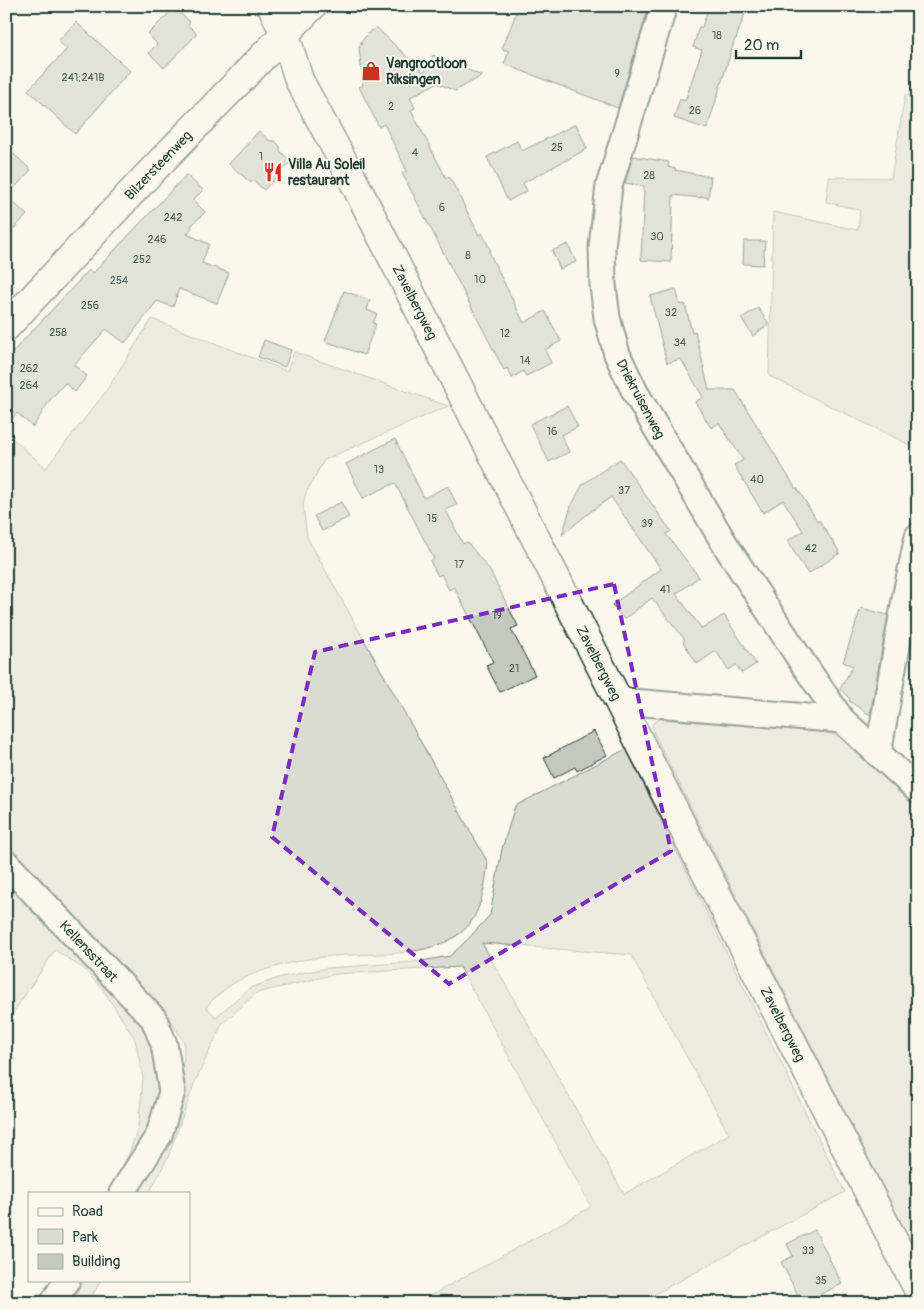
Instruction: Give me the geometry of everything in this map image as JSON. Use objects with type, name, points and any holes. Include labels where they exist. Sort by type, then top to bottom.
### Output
[{"type":"main road","name":"Zavelbergweg","points":[[272,6],[285,35],[299,80],[356,186],[918,1289]]},
{"type":"main road","name":"Bilzersteenweg","points":[[6,327],[145,178],[312,6]]},
{"type":"street","name":"Driekruisenweg","points":[[664,6],[609,186],[602,246],[603,285],[607,318],[617,354],[635,392],[726,546],[842,720],[918,790]]},
{"type":"street","points":[[878,754],[918,536]]},
{"type":"street","points":[[617,699],[842,720]]},
{"type":"street","name":"Kellensstraat","points":[[6,862],[154,1019],[164,1044],[172,1092],[159,1135],[123,1192]]},
{"type":"street","points":[[53,1303],[66,1282]]},
{"type":"highlighted area","points":[[614,584],[671,851],[449,984],[272,837],[315,652]]},
{"type":"green space","points":[[905,95],[918,97],[918,301],[916,302],[918,449],[769,376],[773,212],[858,230],[860,210],[826,202],[829,177],[891,178]]},
{"type":"green space","points":[[152,319],[287,371],[294,352],[448,406],[324,460],[306,493],[303,504],[307,537],[488,863],[484,888],[476,913],[467,927],[453,938],[437,946],[399,953],[322,957],[275,967],[251,975],[231,985],[206,1007],[216,1017],[248,989],[281,977],[327,968],[415,962],[450,956],[490,915],[502,849],[515,806],[626,749],[845,1192],[653,1295],[658,1303],[417,1303],[591,1207],[460,967],[336,974],[256,993],[222,1024],[194,1084],[168,1157],[150,1192],[136,1192],[173,1115],[184,1057],[184,1042],[173,1024],[6,844],[6,532],[10,527],[6,525],[6,433],[46,468],[104,394]],"holes":[[[482,943],[631,955],[729,1134],[624,1194]]]},
{"type":"green space","points":[[660,719],[825,732],[845,738],[918,810],[918,1256],[654,734],[652,724]]},
{"type":"green space","points":[[6,879],[153,1034],[165,1099],[124,1192],[110,1192],[129,1153],[138,1129],[143,1078],[135,1039],[104,991],[84,969],[55,950],[6,1023]]},
{"type":"green space","points":[[83,1282],[100,1282],[88,1303],[71,1303]]},
{"type":"building","points":[[519,6],[640,6],[648,9],[618,108],[504,64],[509,51],[502,49]]},
{"type":"building","points":[[709,6],[724,6],[745,13],[707,129],[674,118],[680,99],[685,101],[702,50],[693,47],[699,27],[702,27]]},
{"type":"building","points":[[172,10],[175,13],[178,11],[190,22],[188,25],[197,34],[164,68],[149,53],[157,44],[148,34]]},
{"type":"building","points":[[76,22],[130,71],[75,134],[28,90],[67,49],[58,41]]},
{"type":"building","points":[[376,27],[424,73],[433,55],[482,76],[455,91],[437,83],[410,97],[415,108],[411,110],[446,178],[449,176],[479,235],[482,233],[491,251],[489,252],[524,323],[545,311],[561,341],[545,350],[551,363],[526,376],[523,371],[512,378],[507,368],[504,370],[402,173],[407,171],[384,124],[379,127],[359,87],[363,85],[359,47],[362,44],[360,43]]},
{"type":"building","points":[[576,124],[587,149],[523,183],[527,191],[508,201],[487,157],[517,141],[522,151]]},
{"type":"building","points":[[259,131],[270,141],[275,141],[280,146],[280,151],[291,161],[264,190],[253,180],[251,183],[229,164]]},
{"type":"building","points":[[6,147],[31,170],[7,196],[27,215],[6,237]]},
{"type":"building","points":[[633,156],[669,162],[668,167],[675,170],[711,177],[708,198],[673,195],[671,262],[641,260],[644,186],[625,183]]},
{"type":"building","points":[[186,175],[203,190],[193,200],[205,212],[191,226],[192,228],[187,234],[209,244],[202,263],[229,273],[217,303],[179,289],[173,307],[157,301],[125,343],[106,329],[74,365],[87,376],[75,392],[65,383],[50,400],[33,427],[17,413],[6,426],[6,359],[89,270],[93,273]]},
{"type":"building","points":[[744,241],[765,241],[763,265],[743,264]]},
{"type":"building","points":[[568,244],[576,262],[560,269],[552,251]]},
{"type":"building","points":[[676,289],[680,305],[685,304],[692,332],[695,331],[709,390],[735,390],[796,489],[840,553],[808,574],[787,541],[803,531],[783,500],[763,513],[734,465],[743,460],[719,423],[711,428],[695,402],[703,397],[681,359],[667,363],[650,296]]},
{"type":"building","points":[[344,291],[370,300],[367,310],[377,314],[373,323],[376,324],[364,355],[325,341]]},
{"type":"building","points":[[758,308],[769,324],[753,336],[741,318]]},
{"type":"building","points":[[264,340],[291,350],[285,367],[258,357]]},
{"type":"building","points":[[567,406],[578,427],[561,435],[569,452],[549,462],[530,424]]},
{"type":"building","points":[[395,439],[424,498],[448,486],[457,505],[446,510],[463,544],[467,542],[489,569],[518,626],[511,629],[535,675],[500,692],[486,665],[493,662],[454,587],[449,590],[441,574],[438,576],[430,561],[434,559],[395,483],[363,498],[346,464]]},
{"type":"building","points":[[620,459],[671,531],[666,534],[699,577],[676,594],[702,629],[724,615],[756,664],[742,673],[736,665],[728,670],[716,651],[697,664],[683,642],[685,640],[652,598],[624,619],[612,605],[661,569],[611,497],[562,535],[571,506],[583,484]]},
{"type":"building","points":[[341,502],[349,517],[322,531],[314,516]]},
{"type":"building","points":[[861,608],[888,615],[870,715],[849,701],[850,699],[840,689],[853,666],[843,662]]},
{"type":"building","points":[[594,731],[607,755],[577,771],[575,767],[554,778],[544,758]]},
{"type":"building","points":[[815,1230],[842,1284],[802,1303],[781,1262],[793,1256],[787,1244]]},
{"type":"place","name":"Vangrootloon Riksingen","points":[[371,71]]},
{"type":"place","name":"Villa Au Soleil restaurant","points":[[273,172]]}]
